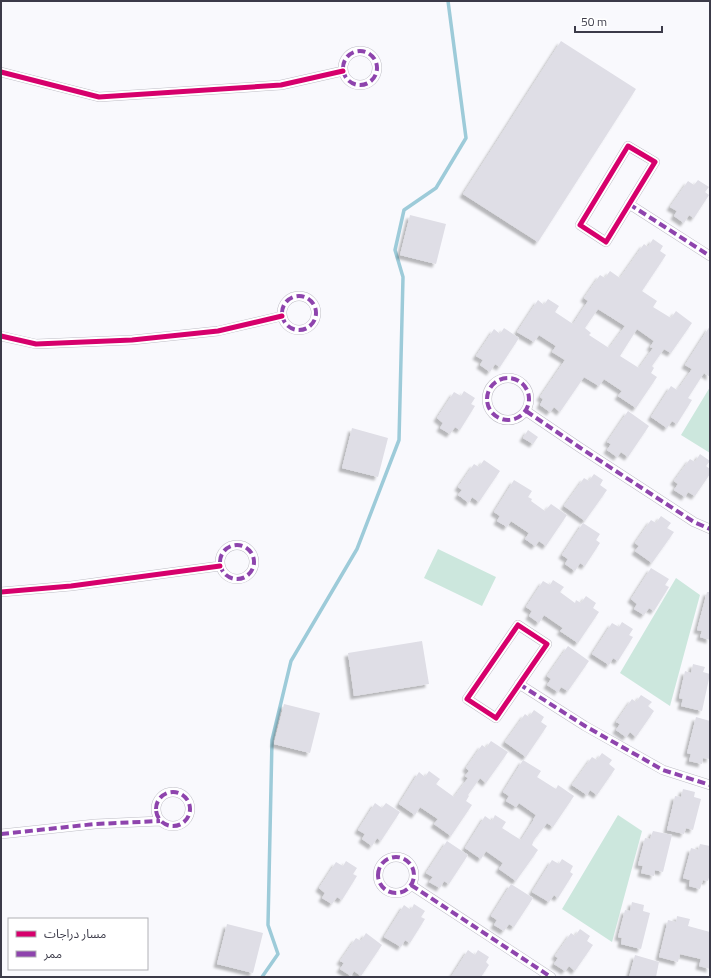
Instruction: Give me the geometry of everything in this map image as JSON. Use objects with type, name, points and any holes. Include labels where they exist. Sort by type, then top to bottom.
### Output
[{"type":"street","points":[[1,72],[99,97],[281,85],[343,71]]},
{"type":"street","points":[[628,146],[655,162],[629,204],[606,242],[580,225],[628,146]]},
{"type":"street","points":[[629,204],[710,256]]},
{"type":"street","points":[[1,336],[36,344],[132,340],[218,331],[282,316]]},
{"type":"street","points":[[500,379],[514,379],[520,382],[524,386],[529,398],[526,410],[516,419],[504,420],[498,418],[493,415],[487,403],[489,389],[500,379]]},
{"type":"street","points":[[526,410],[579,447],[694,522],[710,529]]},
{"type":"street","points":[[1,592],[71,586],[220,566]]},
{"type":"street","points":[[518,625],[547,644],[519,684],[496,718],[467,699],[518,625]]},
{"type":"street","points":[[519,684],[585,726],[663,770],[710,785]]},
{"type":"street","points":[[1,834],[95,824],[160,821]]},
{"type":"street","points":[[411,885],[551,977]]},
{"type":"green space","points":[[710,387],[710,453],[681,435]]},
{"type":"green space","points":[[438,549],[496,577],[482,606],[424,578]]},
{"type":"green space","points":[[676,578],[700,595],[670,706],[620,673]]},
{"type":"green space","points":[[618,815],[642,831],[612,942],[562,909]]},
{"type":"building","points":[[561,41],[636,89],[538,242],[463,194]]},
{"type":"building","points":[[698,180],[709,187],[705,192],[709,195],[694,218],[689,215],[684,223],[674,216],[677,211],[670,207],[688,181],[694,185]]},
{"type":"building","points":[[410,215],[446,224],[436,264],[400,255]]},
{"type":"building","points":[[653,239],[663,246],[660,251],[666,255],[642,291],[657,301],[653,307],[671,318],[676,311],[692,323],[671,353],[664,349],[652,366],[654,368],[651,373],[657,377],[636,408],[618,396],[622,391],[604,379],[599,386],[584,377],[560,412],[554,407],[550,412],[540,405],[543,399],[540,397],[565,360],[552,352],[556,346],[539,335],[534,342],[517,332],[538,300],[544,305],[548,299],[559,306],[555,312],[573,324],[588,301],[584,298],[600,275],[605,278],[610,271],[620,278],[644,244],[648,247]],"holes":[[[598,309],[625,326],[609,348],[589,335],[591,333],[585,328]],[[637,329],[654,341],[650,347],[653,348],[639,368],[620,356]]]},
{"type":"building","points":[[710,326],[710,377],[704,373],[688,398],[692,400],[677,424],[672,421],[667,428],[651,417],[671,386],[677,390],[692,369],[685,365]]},
{"type":"building","points":[[504,328],[519,338],[500,367],[495,364],[490,372],[480,365],[483,360],[476,356],[494,329],[500,334]]},
{"type":"building","points":[[464,391],[475,398],[471,404],[475,406],[460,430],[455,427],[450,434],[440,428],[443,423],[437,418],[454,392],[461,396]]},
{"type":"building","points":[[628,411],[649,426],[628,457],[621,452],[617,457],[607,450],[611,444],[607,442]]},
{"type":"building","points":[[352,428],[388,438],[378,477],[342,468]]},
{"type":"building","points":[[528,430],[538,437],[533,444],[523,438]]},
{"type":"building","points":[[700,454],[710,461],[706,466],[710,469],[710,474],[695,496],[688,492],[685,497],[674,490],[678,484],[674,481],[690,459],[695,462]]},
{"type":"building","points":[[484,460],[500,471],[479,502],[472,497],[469,503],[458,495],[462,490],[458,487],[474,464],[479,467]]},
{"type":"building","points":[[594,474],[603,480],[600,485],[607,490],[585,521],[564,506],[584,478],[589,481]]},
{"type":"building","points":[[514,480],[532,491],[528,497],[545,511],[551,504],[567,515],[546,546],[539,541],[535,546],[525,539],[529,533],[511,521],[507,527],[497,521],[500,516],[494,512]]},
{"type":"building","points":[[661,516],[671,523],[667,528],[674,532],[652,563],[635,551],[639,546],[635,543],[651,520],[656,523]]},
{"type":"building","points":[[583,523],[600,534],[596,540],[600,543],[585,566],[580,563],[575,571],[565,564],[568,559],[562,555]]},
{"type":"building","points":[[651,568],[669,579],[665,585],[669,587],[654,611],[649,608],[644,615],[634,609],[637,604],[631,599]]},
{"type":"building","points":[[553,580],[564,587],[560,592],[575,603],[576,600],[581,603],[586,596],[596,603],[593,608],[599,612],[578,643],[560,631],[563,628],[544,615],[539,623],[529,616],[532,611],[526,607],[543,581],[550,585]]},
{"type":"building","points":[[707,592],[710,592],[710,640],[700,637],[702,631],[697,630]]},
{"type":"building","points":[[622,622],[633,629],[629,635],[633,637],[618,661],[613,658],[609,665],[592,654],[612,623],[619,627]]},
{"type":"building","points":[[422,641],[429,684],[354,696],[348,653]]},
{"type":"building","points":[[568,646],[589,661],[568,691],[561,687],[558,692],[547,685],[551,679],[547,676]]},
{"type":"building","points":[[693,664],[705,667],[703,672],[710,674],[702,711],[681,706],[683,699],[679,698],[685,671],[691,673]]},
{"type":"building","points":[[641,695],[652,702],[648,706],[654,711],[636,737],[630,732],[626,737],[616,730],[620,724],[616,722],[632,699],[636,702]]},
{"type":"building","points":[[284,704],[320,713],[310,753],[274,744]]},
{"type":"building","points":[[534,710],[544,717],[541,722],[547,726],[526,757],[505,742],[525,714],[529,717]]},
{"type":"building","points":[[696,717],[710,721],[710,759],[703,758],[702,764],[689,761],[691,754],[687,753]]},
{"type":"building","points":[[491,741],[508,752],[486,783],[480,778],[468,795],[469,796],[466,801],[472,805],[451,836],[434,824],[438,819],[420,807],[415,815],[399,804],[419,772],[425,777],[429,771],[440,779],[436,784],[454,797],[468,778],[465,776],[469,771],[466,768],[482,745],[486,748]]},
{"type":"building","points":[[602,753],[612,760],[609,764],[615,769],[597,795],[590,790],[587,795],[572,785],[592,757],[597,760]]},
{"type":"building","points":[[523,760],[541,771],[537,777],[556,789],[558,785],[574,796],[553,827],[547,823],[534,840],[532,845],[538,850],[516,881],[499,869],[503,863],[486,851],[481,859],[465,848],[485,816],[492,821],[495,815],[506,822],[502,828],[521,840],[536,815],[519,803],[516,807],[506,801],[509,796],[503,792]]},
{"type":"building","points":[[683,789],[695,792],[694,797],[701,799],[693,830],[686,828],[684,834],[667,830],[675,796],[681,797]]},
{"type":"building","points":[[375,803],[382,808],[386,803],[400,812],[381,841],[377,838],[372,846],[362,839],[365,834],[358,830]]},
{"type":"building","points":[[653,831],[672,835],[663,872],[655,870],[654,876],[641,873],[643,866],[638,865],[645,838],[650,839]]},
{"type":"building","points":[[447,841],[468,855],[449,884],[444,881],[440,888],[429,882],[433,877],[426,873]]},
{"type":"building","points":[[700,844],[710,846],[710,874],[708,881],[703,880],[700,889],[689,886],[690,880],[683,878],[691,848],[698,850]]},
{"type":"building","points":[[562,859],[573,866],[570,872],[573,874],[558,898],[554,895],[549,902],[532,892],[552,860],[559,864]]},
{"type":"building","points":[[346,861],[357,868],[353,874],[357,876],[342,900],[337,897],[332,904],[322,898],[325,893],[319,888],[336,862],[343,866]]},
{"type":"building","points":[[511,884],[533,898],[514,927],[509,924],[504,931],[494,925],[497,920],[491,916]]},
{"type":"building","points":[[632,902],[644,905],[643,911],[650,913],[641,949],[621,944],[622,938],[618,937],[625,910],[630,911]]},
{"type":"building","points":[[414,904],[425,911],[421,917],[425,919],[410,943],[405,940],[401,947],[384,937],[404,905],[411,910]]},
{"type":"building","points":[[677,916],[690,919],[688,926],[710,932],[710,969],[699,966],[701,959],[680,954],[678,962],[659,957],[668,920],[676,922]]},
{"type":"building","points":[[227,924],[263,933],[253,973],[217,964]]},
{"type":"building","points":[[580,929],[590,936],[587,941],[593,945],[575,971],[569,966],[565,971],[554,964],[558,958],[555,956],[571,933],[575,936]]},
{"type":"building","points":[[366,933],[382,945],[361,976],[354,971],[351,976],[340,969],[344,963],[340,961],[356,938],[361,941]]},
{"type":"building","points":[[468,950],[475,955],[478,950],[489,957],[486,962],[489,965],[481,977],[451,977]]},
{"type":"building","points":[[635,955],[659,962],[656,977],[629,977]]},
{"type":"waterway","points":[[262,977],[278,954],[268,925],[272,740],[291,661],[357,549],[399,440],[403,277],[395,250],[404,210],[436,188],[466,138],[448,1]]},
{"type":"marked path","points":[[357,51],[363,51],[367,52],[374,58],[377,68],[376,75],[370,82],[363,85],[357,85],[353,84],[346,78],[343,71],[343,65],[344,61],[350,54],[357,51]]},
{"type":"marked path","points":[[629,204],[710,256]]},
{"type":"marked path","points":[[296,296],[302,296],[306,297],[313,303],[316,313],[315,320],[309,327],[302,330],[296,330],[292,329],[285,323],[282,316],[282,310],[283,306],[289,299],[296,296]]},
{"type":"marked path","points":[[504,378],[512,378],[520,381],[526,387],[529,399],[526,411],[520,417],[512,420],[504,420],[496,417],[490,411],[487,403],[487,395],[490,387],[496,381],[504,378]]},
{"type":"marked path","points":[[526,411],[694,522],[710,529]]},
{"type":"marked path","points":[[234,545],[240,545],[244,546],[251,552],[254,562],[253,569],[247,576],[240,579],[234,579],[230,578],[223,572],[220,565],[220,559],[221,555],[227,548],[234,545]]},
{"type":"marked path","points":[[519,684],[585,726],[663,770],[710,785]]},
{"type":"marked path","points":[[170,792],[176,792],[180,793],[187,799],[190,809],[189,816],[183,823],[176,826],[170,826],[166,825],[159,819],[156,812],[156,806],[157,802],[163,795],[170,792]]},
{"type":"marked path","points":[[1,834],[95,824],[160,821]]},
{"type":"marked path","points":[[396,857],[406,860],[411,865],[414,875],[411,885],[406,890],[396,893],[386,890],[381,885],[378,875],[381,865],[386,860],[396,857]]},
{"type":"marked path","points":[[411,885],[551,977]]},
{"type":"cycle path","points":[[1,72],[99,97],[281,85],[343,71]]},
{"type":"cycle path","points":[[628,146],[655,162],[606,242],[580,225],[628,146]]},
{"type":"cycle path","points":[[1,336],[36,344],[132,340],[218,331],[282,316]]},
{"type":"cycle path","points":[[1,592],[71,586],[220,566]]},
{"type":"cycle path","points":[[518,625],[547,644],[496,718],[467,699],[518,625]]}]
